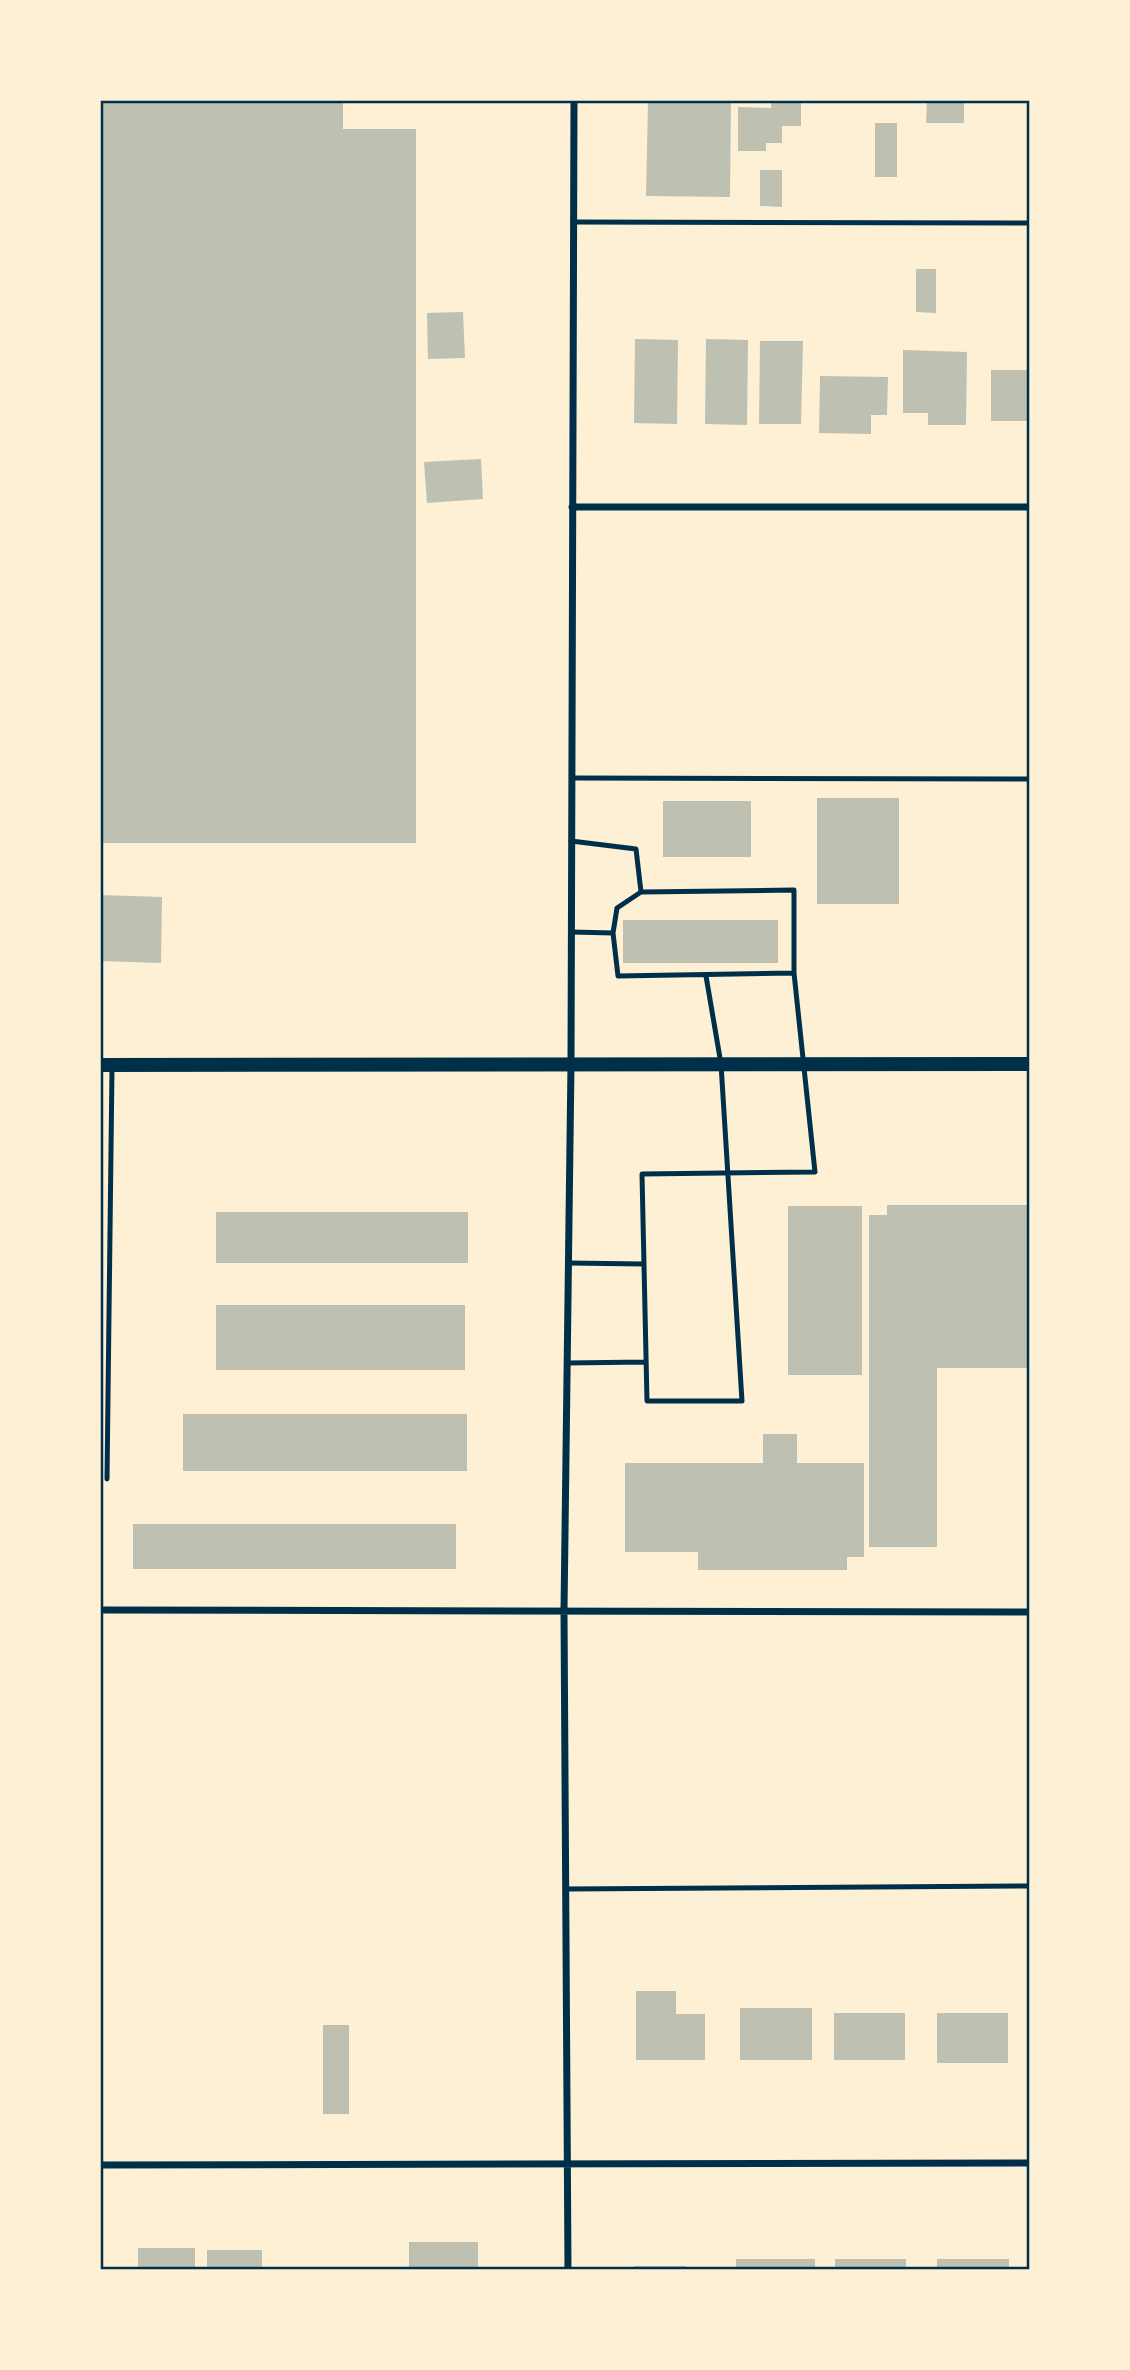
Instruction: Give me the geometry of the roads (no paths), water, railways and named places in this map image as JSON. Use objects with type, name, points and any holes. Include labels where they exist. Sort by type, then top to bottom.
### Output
[{"type":"main road","points":[[106,1065],[1030,1064]]},
{"type":"street","points":[[568,2270],[564,1611],[571,1064],[574,100]]},
{"type":"street","points":[[572,507],[1030,508]]},
{"type":"street","points":[[100,1610],[1030,1612]]},
{"type":"street","points":[[100,2165],[1030,2163]]},
{"type":"lane","points":[[574,222],[1030,223]]},
{"type":"lane","points":[[572,778],[1030,779]]},
{"type":"lane","points":[[571,841],[636,849],[641,892]]},
{"type":"lane","points":[[706,976],[721,1064],[729,1173],[742,1401],[647,1401],[642,1174],[729,1173],[815,1172],[794,973],[794,890],[641,892],[618,908],[613,933],[618,976],[794,973]]},
{"type":"lane","points":[[571,932],[613,933]]},
{"type":"lane","points":[[106,1065],[110,1217],[107,1479]]},
{"type":"lane","points":[[100,1217],[110,1217]]},
{"type":"lane","points":[[568,1263],[643,1264]]},
{"type":"lane","points":[[100,1316],[109,1316]]},
{"type":"lane","points":[[567,1363],[645,1362]]},
{"type":"lane","points":[[566,1889],[1030,1886]]}]
